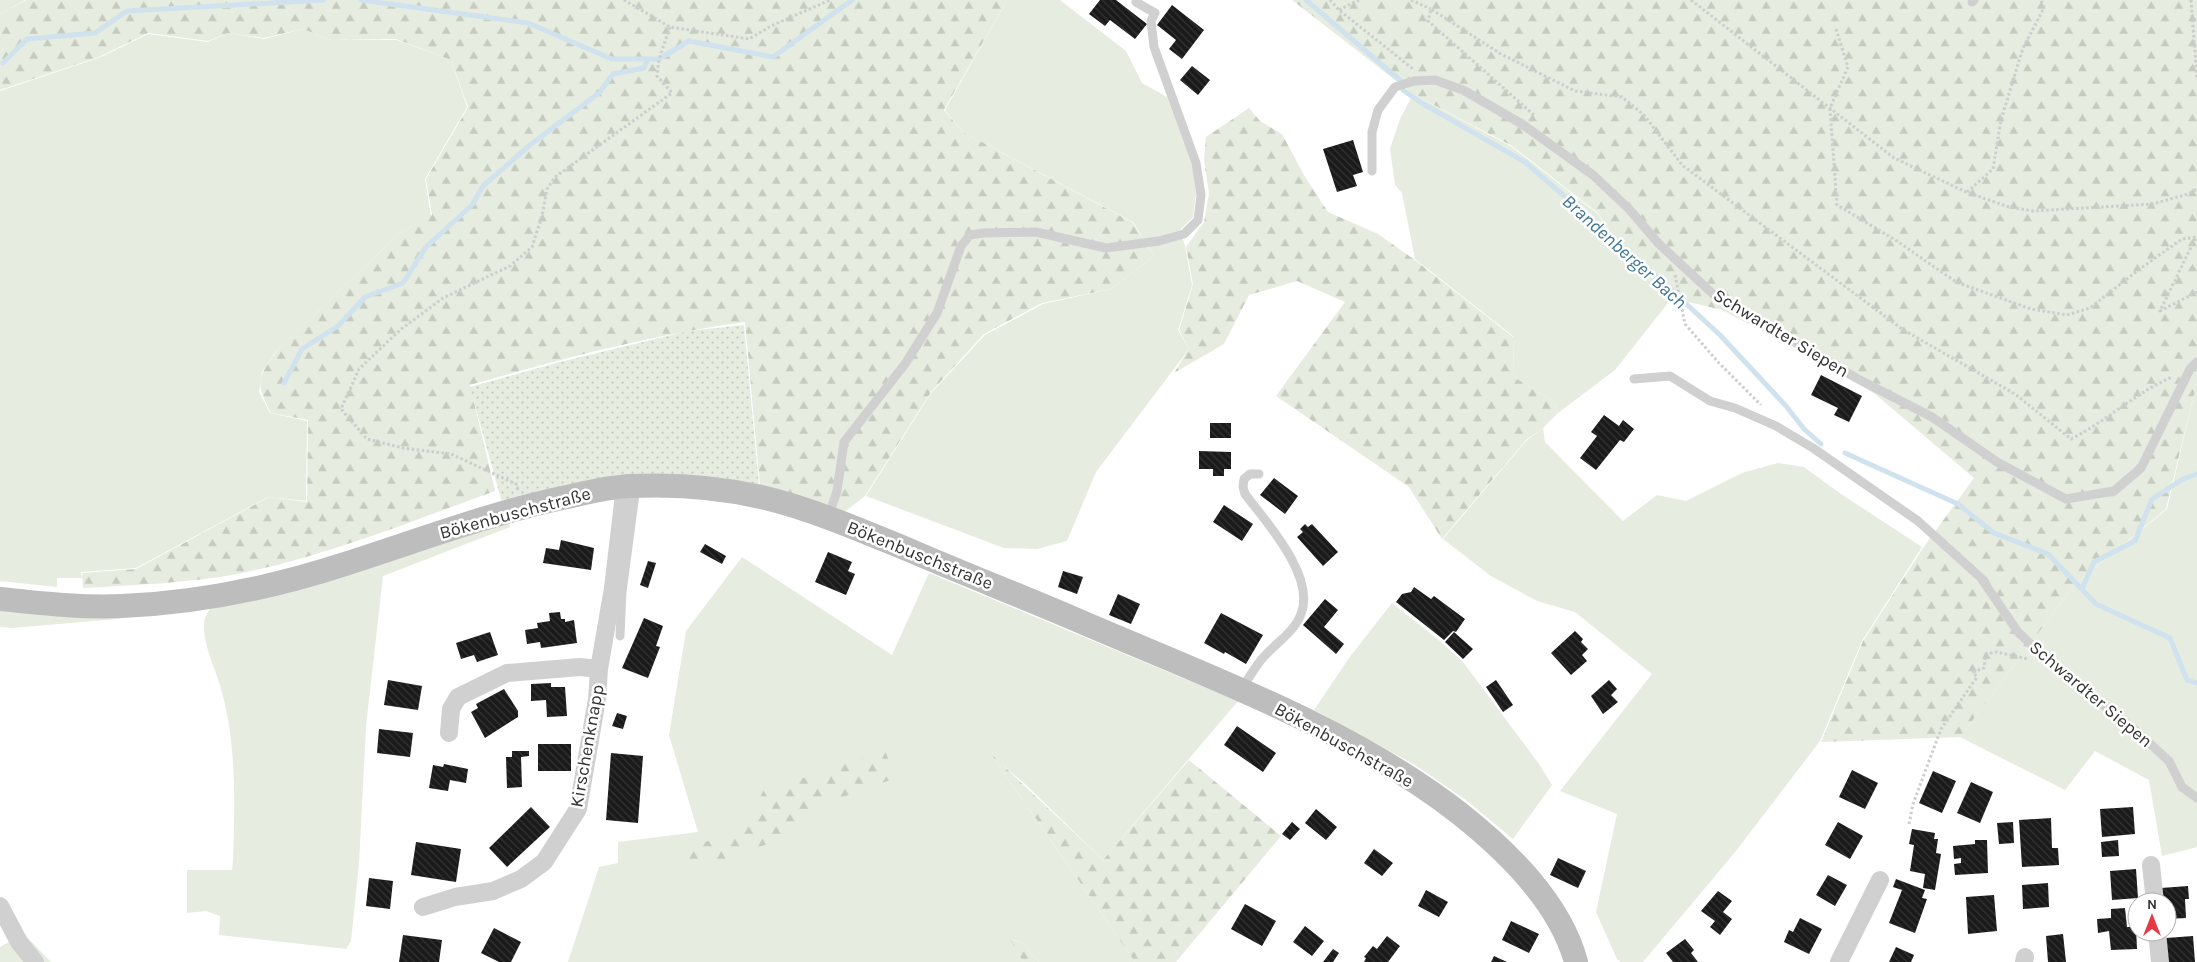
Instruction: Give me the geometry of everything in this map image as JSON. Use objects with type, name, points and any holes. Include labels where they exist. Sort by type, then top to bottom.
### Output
[{"type":"main road","name":"Bökenbuschstraße","points":[[0,600],[68,605],[124,606],[217,595],[279,582],[339,566],[524,506],[630,486],[697,486],[728,490],[788,504],[828,518],[1029,600],[1240,691],[1336,736],[1378,759],[1458,812],[1488,838],[1545,900],[1568,938],[1576,962]]},
{"type":"street","name":"Kirschenknapp","points":[[423,908],[455,897],[493,891],[521,879],[544,862],[578,809],[597,699],[599,669],[630,486]]},
{"type":"street","name":"Kirschenknapp","points":[[449,733],[451,709],[458,697],[507,673],[580,667],[599,669]]},
{"type":"street","points":[[2152,865],[2153,892]]},
{"type":"street","points":[[1839,962],[1880,880]]},
{"type":"street","points":[[0,906],[19,942],[35,962]]},
{"type":"street","points":[[2158,942],[2160,962]]},
{"type":"lane","points":[[828,518],[837,491],[844,442],[906,364],[937,313],[961,246],[970,235],[1036,232],[1106,248],[1159,241],[1184,234],[1198,220],[1202,195],[1196,163],[1154,47],[1152,21],[1155,13],[1136,2]]},
{"type":"lane","name":"Schwardter Siepen","points":[[1372,171],[1372,132],[1378,110],[1395,87],[1414,81],[1435,80],[1463,90],[1530,130],[1593,175],[1629,209],[1671,255],[1713,294],[1858,379],[1932,417],[1997,462],[2066,499],[2114,491],[2141,468],[2194,366]]},
{"type":"lane","name":"Schwardter Siepen","points":[[1634,379],[1670,376],[1710,401],[1735,408],[1776,426],[1813,448],[1918,521],[1981,578],[2018,632],[2046,659],[2134,729],[2169,761],[2182,787],[2197,798]]},
{"type":"lane","points":[[1240,691],[1261,660],[1290,630],[1301,614],[1304,597],[1298,574],[1286,549],[1245,494],[1242,486],[1244,479],[1250,474],[1259,474]]},
{"type":"lane","points":[[620,636],[630,486]]},
{"type":"path","points":[[624,0],[670,27],[749,39],[771,26],[830,0]]},
{"type":"path","points":[[1330,0],[1339,10],[1427,81]]},
{"type":"path","points":[[1339,10],[1359,0]]},
{"type":"path","points":[[1411,0],[1431,9],[1501,54],[1575,91],[1622,97],[1644,115],[1682,165],[1902,329],[2015,394],[2072,439],[2096,426],[2158,383],[2194,366]]},
{"type":"path","points":[[1691,0],[1894,158],[1966,192],[2009,207],[2033,211],[2153,204],[2188,194],[2197,189]]},
{"type":"path","points":[[1966,192],[1993,169],[2000,120],[2023,48],[2044,8],[2041,0]]},
{"type":"path","points":[[2191,0],[2197,79]]},
{"type":"path","points":[[1431,9],[1428,22],[1537,118]]},
{"type":"path","points":[[524,506],[516,484],[451,454],[403,448],[367,439],[341,409],[359,370],[400,330],[443,298],[510,266],[532,247],[542,216],[547,189],[556,178],[672,93],[657,76],[659,59],[670,27]]},
{"type":"path","points":[[1836,29],[1848,67],[1830,108],[1837,205],[1897,241],[1956,282],[2031,309],[2067,315],[2090,308],[2182,239],[2196,237]]},
{"type":"path","points":[[2197,230],[2196,237],[2160,312],[2197,292]]},
{"type":"path","points":[[1671,255],[1685,324],[1719,363],[1762,407],[1776,426]]},
{"type":"path","points":[[1909,824],[1913,804],[1941,729],[1976,677],[1973,672],[1984,668],[1986,654],[1997,652],[2030,659],[2046,659]]},
{"type":"green space","points":[[0,0],[25,0],[0,14]]},
{"type":"green space","points":[[26,0],[1007,0],[944,110],[963,132],[1132,222],[1154,256],[1111,289],[1042,303],[984,334],[931,392],[865,496],[843,513],[760,486],[745,322],[710,327],[606,349],[470,385],[495,491],[338,547],[274,566],[203,579],[83,588],[82,573],[136,569],[269,497],[307,502],[308,420],[271,413],[260,386],[263,374],[278,349],[400,233],[432,215],[426,179],[468,107],[451,60],[396,39],[331,40],[303,29],[264,38],[228,33],[208,41],[148,33],[99,57],[0,90],[0,14]]},
{"type":"green space","points":[[1007,0],[1060,0],[1126,51],[1142,83],[1167,97],[1193,167],[1196,194],[1193,217],[1180,230],[1192,285],[1178,330],[1189,349],[1096,472],[1067,541],[1037,549],[1004,548],[866,496],[931,393],[985,335],[1043,304],[1111,289],[1154,256],[1133,222],[963,132],[945,110]]},
{"type":"green space","points":[[1292,0],[2197,0],[2197,390],[2195,390],[2166,509],[2075,584],[1960,737],[1821,742],[1863,641],[1923,548],[1974,478],[1875,394],[1821,361],[1722,310],[1672,298],[1631,265],[1598,213],[1512,146],[1413,94]]},
{"type":"green space","points":[[303,29],[331,40],[397,40],[451,60],[467,107],[425,179],[431,216],[400,233],[277,350],[262,372],[259,392],[270,413],[307,421],[306,501],[268,497],[136,568],[81,572],[82,578],[57,578],[57,587],[0,581],[0,91],[101,57],[148,34],[208,42],[228,33],[264,39]]},
{"type":"green space","points":[[1413,94],[1512,147],[1598,214],[1631,265],[1672,298],[1615,370],[1558,413],[1554,402],[1514,377],[1513,336],[1415,259],[1402,193],[1395,185],[1390,149],[1400,119]]},
{"type":"green space","points":[[1249,108],[1260,121],[1282,134],[1305,177],[1328,212],[1378,234],[1415,260],[1513,337],[1514,377],[1554,402],[1558,413],[1543,428],[1526,440],[1442,539],[1409,487],[1276,396],[1345,302],[1297,281],[1249,295],[1224,344],[1174,373],[1189,349],[1179,330],[1193,284],[1186,247],[1204,222],[1209,194],[1204,160],[1206,137]]},
{"type":"green space","points":[[744,325],[759,486],[502,503],[470,387],[556,363],[688,331]]},
{"type":"green space","points":[[2195,390],[2197,390],[2197,847],[2162,856],[2149,780],[2095,751],[2065,790],[1960,737],[2075,584],[2167,509]]},
{"type":"green space","points":[[1543,428],[1545,442],[1623,521],[1657,495],[1686,501],[1742,473],[1778,463],[1804,467],[1841,494],[1922,547],[1862,641],[1820,741],[1736,851],[1643,962],[1621,962],[1617,959],[1596,912],[1617,814],[1560,791],[1652,674],[1575,612],[1537,601],[1491,576],[1443,539],[1526,441]]},
{"type":"green space","points":[[507,519],[510,527],[383,576],[366,726],[359,864],[351,941],[346,949],[219,935],[220,916],[206,911],[187,913],[187,870],[232,870],[233,860],[234,793],[232,748],[225,704],[211,661],[204,631],[204,621],[211,606]]},
{"type":"green space","points":[[742,557],[892,655],[929,573],[1238,701],[1103,860],[1024,783],[993,757],[1135,962],[1039,962],[1023,943],[1011,939],[1023,962],[568,962],[599,867],[618,863],[618,842],[698,832],[669,735],[686,631]]},
{"type":"green space","points":[[1392,603],[1463,662],[1539,764],[1552,785],[1513,839],[1466,800],[1415,765],[1314,710],[1349,658]]},
{"type":"green space","points":[[0,609],[138,614],[117,619],[12,628],[0,627]]},
{"type":"green space","points":[[885,751],[896,778],[815,807],[792,835],[718,862],[687,865],[669,850],[725,837],[751,820],[763,791]]},
{"type":"green space","points":[[991,754],[1103,860],[1189,760],[1281,836],[1176,962],[1135,962]]},
{"type":"green space","points":[[24,934],[51,962],[0,962],[0,947]]},
{"type":"green space","points":[[1010,939],[1023,943],[1039,962],[1023,962]]},
{"type":"building","points":[[1100,0],[1116,0],[1147,24],[1135,39],[1110,20],[1105,26],[1089,14]]},
{"type":"building","points":[[1172,5],[1204,30],[1182,59],[1169,49],[1176,40],[1157,25]]},
{"type":"building","points":[[1192,66],[1210,80],[1198,95],[1180,80]]},
{"type":"building","points":[[1353,140],[1363,172],[1353,175],[1357,186],[1337,192],[1323,149]]},
{"type":"building","points":[[1821,375],[1862,396],[1849,422],[1834,415],[1838,408],[1811,395]]},
{"type":"building","points":[[1604,415],[1619,426],[1623,420],[1634,429],[1624,442],[1620,440],[1596,470],[1580,458],[1597,436],[1591,432]]},
{"type":"building","points":[[1210,423],[1231,423],[1231,438],[1210,438]]},
{"type":"building","points":[[1199,451],[1231,452],[1231,469],[1224,469],[1224,476],[1213,476],[1213,469],[1199,469]]},
{"type":"building","points":[[1274,478],[1298,496],[1285,514],[1260,495]]},
{"type":"building","points":[[1224,505],[1253,524],[1242,541],[1213,522]]},
{"type":"building","points":[[1305,524],[1308,527],[1312,524],[1338,552],[1323,566],[1297,537],[1303,532],[1300,529]]},
{"type":"building","points":[[561,540],[594,548],[591,570],[543,563],[546,548],[559,550]]},
{"type":"building","points":[[705,544],[726,556],[722,564],[700,552]]},
{"type":"building","points":[[828,552],[852,562],[848,571],[855,574],[846,595],[815,582]]},
{"type":"building","points":[[648,561],[656,563],[648,588],[640,585]]},
{"type":"building","points":[[1063,571],[1083,577],[1077,594],[1058,587]]},
{"type":"building","points":[[1414,587],[1431,599],[1434,596],[1465,619],[1456,632],[1453,631],[1444,640],[1396,602],[1402,594],[1411,592]]},
{"type":"building","points":[[1118,594],[1140,604],[1131,624],[1109,615]]},
{"type":"building","points":[[1325,599],[1338,610],[1324,627],[1344,644],[1336,654],[1303,625]]},
{"type":"building","points":[[560,612],[561,619],[565,619],[565,622],[574,620],[577,643],[541,648],[540,642],[527,644],[525,630],[538,628],[537,623],[550,621],[549,613]]},
{"type":"building","points":[[1221,613],[1263,635],[1246,664],[1204,643]]},
{"type":"building","points":[[644,618],[663,626],[656,646],[660,647],[648,678],[622,668]]},
{"type":"building","points":[[1575,631],[1583,639],[1581,642],[1588,649],[1582,655],[1587,661],[1571,675],[1551,653]]},
{"type":"building","points":[[490,632],[498,655],[477,662],[474,655],[461,659],[456,643]]},
{"type":"building","points":[[1454,632],[1473,649],[1463,659],[1445,642]]},
{"type":"building","points":[[388,680],[422,686],[418,710],[384,705]]},
{"type":"building","points":[[1496,680],[1513,705],[1503,712],[1486,687]]},
{"type":"building","points":[[1609,680],[1617,689],[1611,695],[1618,702],[1603,714],[1591,696]]},
{"type":"building","points":[[551,683],[551,687],[565,687],[567,716],[547,717],[546,700],[531,701],[531,684]]},
{"type":"building","points":[[504,689],[518,711],[518,717],[485,738],[471,712],[478,708],[476,704]]},
{"type":"building","points":[[617,713],[627,716],[623,729],[612,726]]},
{"type":"building","points":[[1237,726],[1276,753],[1263,772],[1224,745]]},
{"type":"building","points":[[379,729],[413,733],[410,757],[377,753]]},
{"type":"building","points":[[538,744],[571,744],[571,771],[538,771]]},
{"type":"building","points":[[512,751],[529,751],[529,756],[521,757],[522,787],[507,788],[506,757],[512,757]]},
{"type":"building","points":[[611,753],[643,756],[638,823],[606,820]]},
{"type":"building","points":[[444,764],[468,769],[466,783],[450,780],[448,791],[429,788],[433,765],[443,767]]},
{"type":"building","points":[[1852,770],[1878,783],[1865,809],[1839,797]]},
{"type":"building","points":[[1933,771],[1956,781],[1942,813],[1919,803]]},
{"type":"building","points":[[1971,782],[1993,792],[1980,823],[1957,813]]},
{"type":"building","points":[[531,807],[550,827],[507,867],[489,848]]},
{"type":"building","points":[[2133,807],[2135,834],[2102,837],[2100,809]]},
{"type":"building","points":[[1316,809],[1337,827],[1326,840],[1305,823]]},
{"type":"building","points":[[2051,818],[2052,848],[2058,848],[2059,865],[2022,867],[2019,820]]},
{"type":"building","points":[[1292,822],[1300,829],[1290,840],[1282,834]]},
{"type":"building","points":[[1838,822],[1863,836],[1850,859],[1825,845]]},
{"type":"building","points":[[2013,822],[2014,843],[1999,844],[1997,823]]},
{"type":"building","points":[[1912,829],[1935,833],[1934,839],[1938,839],[1936,853],[1941,854],[1935,890],[1923,888],[1925,874],[1910,871],[1914,845],[1909,844]]},
{"type":"building","points":[[1975,840],[1987,840],[1988,873],[1955,875],[1954,864],[1961,863],[1961,858],[1954,859],[1953,846],[1975,844]]},
{"type":"building","points":[[2118,840],[2119,856],[2102,857],[2101,842]]},
{"type":"building","points":[[416,842],[461,849],[456,882],[411,875]]},
{"type":"building","points":[[1374,849],[1393,863],[1382,876],[1364,863]]},
{"type":"building","points":[[1558,858],[1586,871],[1578,888],[1550,875]]},
{"type":"building","points":[[2136,869],[2138,892],[2127,892],[2127,899],[2112,900],[2110,871]]},
{"type":"building","points":[[1828,875],[1847,885],[1835,906],[1816,895]]},
{"type":"building","points":[[369,878],[393,881],[390,909],[366,906]]},
{"type":"building","points":[[1896,879],[1925,890],[1922,898],[1927,899],[1915,933],[1889,923],[1902,890],[1893,887]]},
{"type":"building","points":[[2048,883],[2049,907],[2023,909],[2022,885]]},
{"type":"building","points":[[2188,886],[2189,899],[2185,899],[2186,918],[2177,918],[2177,892],[2161,892],[2161,888]]},
{"type":"building","points":[[1426,890],[1448,902],[1439,917],[1418,906]]},
{"type":"building","points":[[1718,891],[1732,901],[1723,912],[1732,919],[1720,935],[1710,927],[1715,921],[1701,911]]},
{"type":"building","points":[[1994,895],[1997,931],[1968,934],[1966,897]]},
{"type":"building","points":[[1245,904],[1276,921],[1262,946],[1231,929]]},
{"type":"building","points":[[2125,908],[2127,942],[2137,942],[2137,949],[2111,950],[2109,931],[2098,933],[2097,919],[2111,918],[2111,909]]},
{"type":"building","points":[[1800,918],[1822,929],[1809,954],[1784,942],[1789,930],[1793,932]]},
{"type":"building","points":[[1511,921],[1539,934],[1529,953],[1502,940]]},
{"type":"building","points":[[1305,926],[1324,941],[1312,956],[1293,942]]},
{"type":"building","points":[[494,928],[521,942],[511,962],[499,962],[481,953]]},
{"type":"building","points":[[2063,934],[2066,962],[2048,962],[2046,936]]},
{"type":"building","points":[[403,935],[442,940],[439,962],[399,962]]},
{"type":"building","points":[[1387,936],[1400,946],[1388,962],[1364,962],[1366,958],[1364,957],[1373,946],[1377,949]]},
{"type":"building","points":[[2193,936],[2195,962],[2168,962],[2166,942],[2177,942],[2177,937]]},
{"type":"building","points":[[1685,939],[1694,950],[1691,953],[1698,962],[1673,962],[1666,953]]},
{"type":"building","points":[[1896,947],[1914,955],[1911,962],[1889,962]]},
{"type":"building","points":[[1333,949],[1339,953],[1333,962],[1323,962]]},
{"type":"building","points":[[1494,956],[1507,962],[1491,962]]},
{"type":"waterway","points":[[3,63],[27,39],[95,33],[127,11],[324,0]]},
{"type":"waterway","points":[[361,0],[528,23],[612,59],[659,59],[689,41],[773,57],[852,0]]},
{"type":"waterway","name":"Brandenberger Bach","points":[[1306,0],[1401,81]]},
{"type":"waterway","points":[[284,383],[302,349],[338,326],[365,297],[403,283],[426,247],[472,205],[483,186],[530,145],[599,93],[613,74],[644,68],[648,59]]},
{"type":"waterway","name":"Brandenberger Bach","points":[[1403,90],[1420,102],[1525,162],[1655,275],[1720,335],[1786,406],[1804,429],[1821,444]]},
{"type":"waterway","name":"Brandenberger Bach","points":[[1845,453],[1958,504],[1994,533],[2048,554],[2096,604],[2170,638],[2187,680],[2197,683]]},
{"type":"waterway","points":[[2082,589],[2094,562],[2135,541],[2152,499],[2183,479],[2197,474]]}]
